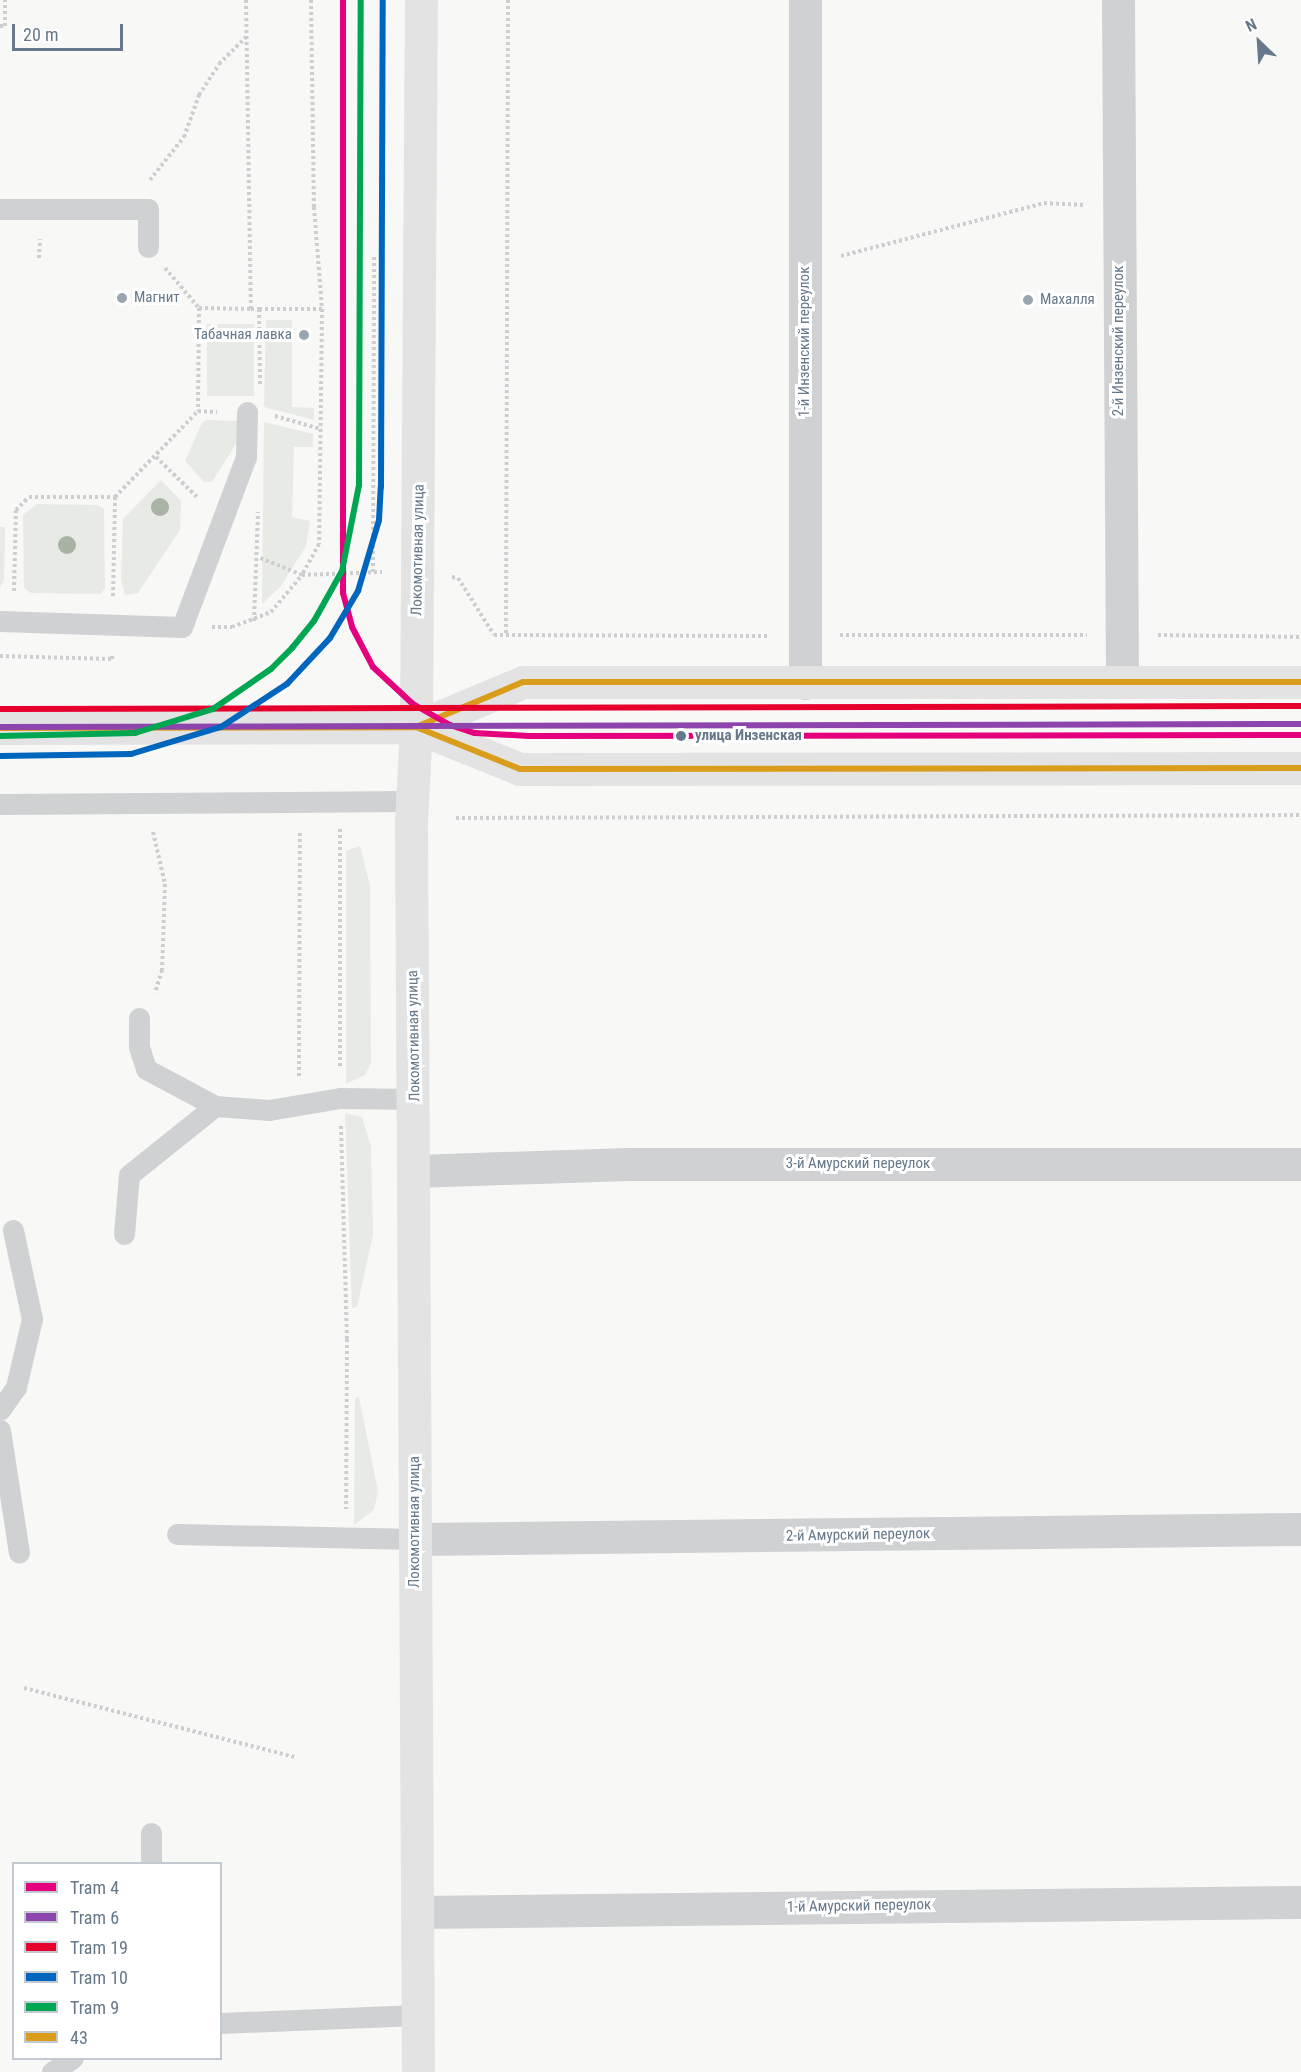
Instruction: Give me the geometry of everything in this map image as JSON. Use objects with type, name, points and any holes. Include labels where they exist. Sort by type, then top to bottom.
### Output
[{"type":"main road","name":"Локомотивная улица","points":[[418,2072],[412,801],[416,727],[420,0]]},
{"type":"main road","points":[[416,727],[523,682],[1301,682]]},
{"type":"main road","points":[[0,728],[416,727],[520,769],[1301,768]]},
{"type":"street","name":"1-й Инзенский переулок","points":[[805,0],[806,683]]},
{"type":"street","name":"2-й Инзенский переулок","points":[[1118,0],[1122,682]]},
{"type":"street","name":"3-й Амурский переулок","points":[[415,1171],[628,1164],[1301,1164]]},
{"type":"street","name":"2-й Амурский переулок","points":[[414,1539],[1301,1528]]},
{"type":"street","name":"1-й Амурский переулок","points":[[417,1912],[1301,1902]]},
{"type":"lane","points":[[0,209],[148,209],[148,247]]},
{"type":"lane","points":[[0,621],[182,627],[246,457],[254,412]]},
{"type":"lane","points":[[0,804],[412,801]]},
{"type":"lane","points":[[139,1018],[139,1047],[146,1069],[215,1106],[269,1110],[340,1098],[414,1099]]},
{"type":"lane","points":[[124,1234],[129,1174],[215,1106]]},
{"type":"lane","points":[[0,1410],[16,1387],[32,1319],[13,1230]]},
{"type":"lane","points":[[0,1430],[19,1553]]},
{"type":"lane","points":[[177,1534],[414,1539]]},
{"type":"lane","points":[[151,1833],[151,1862]]},
{"type":"lane","points":[[222,2023],[417,2015]]},
{"type":"lane","points":[[52,2072],[70,2060]]},
{"type":"path","points":[[0,26],[5,26],[5,0]]},
{"type":"path","points":[[246,0],[251,309]]},
{"type":"path","points":[[182,627],[232,627],[254,621],[271,612],[302,575],[319,544],[322,309],[314,207],[311,0]]},
{"type":"path","points":[[506,635],[508,0]]},
{"type":"path","points":[[129,209],[137,191],[156,175],[184,137],[199,95],[219,64],[246,36]]},
{"type":"path","points":[[805,258],[841,256],[1044,203],[1119,206]]},
{"type":"path","points":[[15,583],[16,510],[29,497],[115,497],[198,411],[199,308],[148,247]]},
{"type":"path","points":[[373,572],[374,255]]},
{"type":"path","points":[[199,308],[322,309]]},
{"type":"path","points":[[254,412],[259,309]]},
{"type":"path","points":[[198,411],[254,412],[321,429]]},
{"type":"path","points":[[156,457],[222,522]]},
{"type":"path","points":[[113,589],[115,497]]},
{"type":"path","points":[[254,621],[259,501]]},
{"type":"path","points":[[258,557],[302,575],[383,572]]},
{"type":"path","points":[[452,577],[458,578],[494,635],[1301,637]]},
{"type":"path","points":[[456,818],[1301,815]]},
{"type":"path","points":[[299,1104],[300,821]]},
{"type":"path","points":[[139,1018],[152,1005],[162,970],[164,941],[165,884],[152,822]]},
{"type":"path","points":[[340,829],[340,1098],[347,1340],[345,1537]]},
{"type":"path","points":[[24,1688],[295,1757]]},
{"type":"shaded area","points":[[266,320],[292,320],[292,407],[314,408],[314,420],[264,407]]},
{"type":"shaded area","points":[[207,324],[254,324],[254,396],[207,396]]},
{"type":"shaded area","points":[[207,420],[239,421],[239,439],[212,482],[204,482],[185,461],[202,423]]},
{"type":"shaded area","points":[[264,422],[313,434],[313,447],[294,447],[292,517],[310,521],[306,546],[281,586],[262,604]]},
{"type":"shaded area","points":[[161,480],[181,501],[180,530],[138,593],[125,595],[121,580],[123,519]]},
{"type":"shaded area","points":[[37,504],[98,505],[104,509],[105,588],[101,594],[31,593],[24,588],[23,515]]},
{"type":"shaded area","points":[[0,527],[5,527],[4,580],[0,588]]},
{"type":"shaded area","points":[[360,846],[370,885],[371,1063],[365,1075],[346,1084],[346,851]]},
{"type":"shaded area","points":[[345,1113],[362,1117],[371,1146],[373,1235],[357,1307],[352,1308]]},
{"type":"shaded area","points":[[359,1397],[378,1491],[374,1510],[354,1525],[355,1398]]},
{"type":"tram line","name":"4","points":[[343,0],[343,593],[352,627],[373,667],[413,704],[450,725],[475,733],[529,736],[1301,735]]},
{"type":"tram line","name":"9","points":[[0,736],[135,733],[213,709],[271,669],[292,648],[314,621],[342,571],[359,485],[361,0]]},
{"type":"tram line","name":"10","points":[[0,756],[131,754],[221,727],[287,684],[330,638],[358,591],[379,520],[381,487],[383,0]]},
{"type":"tram line","name":"19","points":[[0,709],[1301,706]]},
{"type":"tram line","name":"6","points":[[0,727],[1301,724]]},
{"type":"transit line","name":"43","points":[[0,728],[416,727],[523,682],[1301,682]]},
{"type":"transit line","name":"43","points":[[385,727],[416,727],[520,769],[1301,768]]},
{"type":"place","name":"Магнит","points":[[122,298]]},
{"type":"place","name":"Махалля","points":[[1028,300]]},
{"type":"place","name":"Табачная лавка","points":[[304,335]]},
{"type":"place","name":"улица Инзенская","points":[[681,736]]}]
